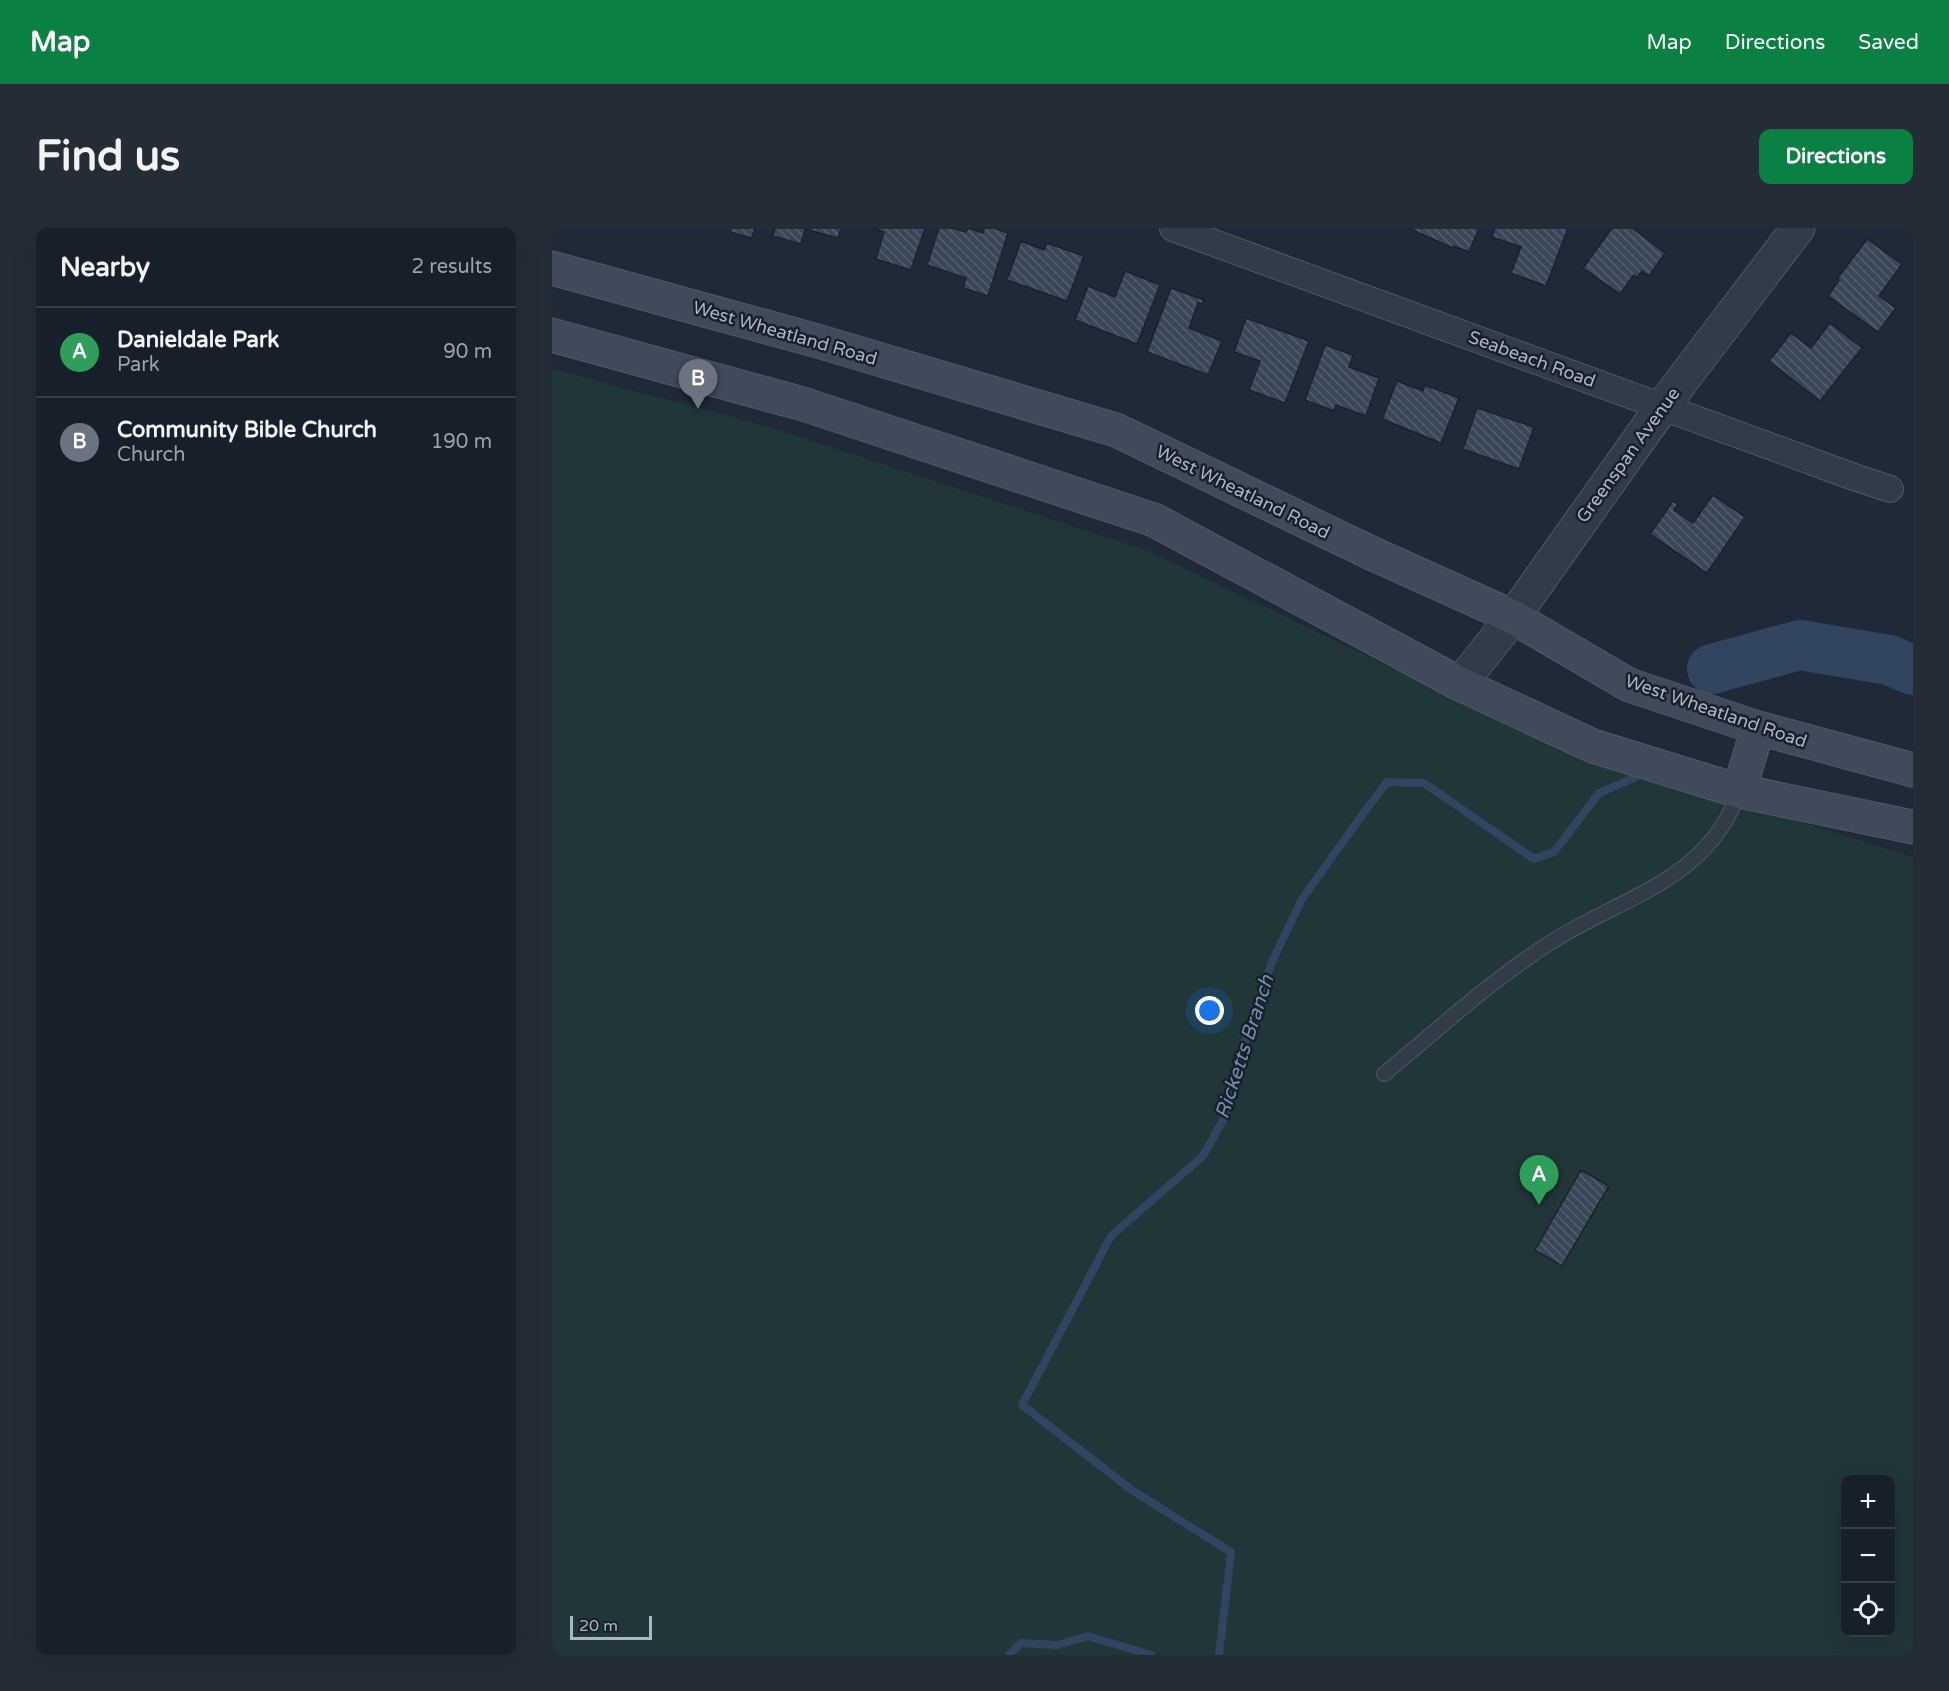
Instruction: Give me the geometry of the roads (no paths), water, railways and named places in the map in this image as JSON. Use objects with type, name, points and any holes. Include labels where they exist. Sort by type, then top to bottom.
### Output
[{"type":"main road","name":"West Wheatland Road","points":[[552,268],[821,342],[1116,430],[1369,552],[1513,617],[1629,685],[1758,728],[1913,770]]},
{"type":"main road","points":[[552,335],[803,404],[1154,520],[1460,684],[1593,746],[1739,791],[1913,827]]},
{"type":"main road","points":[[1739,791],[1758,728]]},
{"type":"street","name":"Seabeach Road","points":[[1173,228],[1890,489]]},
{"type":"street","name":"Greenspan Avenue","points":[[1460,684],[1513,617],[1662,407],[1798,228]]},
{"type":"lane","points":[[1384,1074],[1492,984],[1552,941],[1664,882],[1695,860],[1719,834],[1732,811],[1739,791]]},
{"type":"waterway","name":"Ricketts Branch","points":[[1712,669],[1800,645],[1889,660],[1913,670]]},
{"type":"waterway","name":"Ricketts Branch","points":[[1219,1655],[1231,1552],[1133,1491],[1022,1405],[1111,1236],[1203,1156],[1224,1118],[1250,1024],[1272,962],[1302,899],[1387,782],[1424,783],[1534,859],[1554,852],[1599,793],[1636,777]]},
{"type":"waterway","name":"Ricketts Branch","points":[[1009,1655],[1021,1643],[1057,1645],[1088,1636],[1151,1655]]},
{"type":"place","name":"Community Bible Church","points":[[698,409]]},
{"type":"place","name":"Danieldale Park","points":[[1539,1205]]}]
